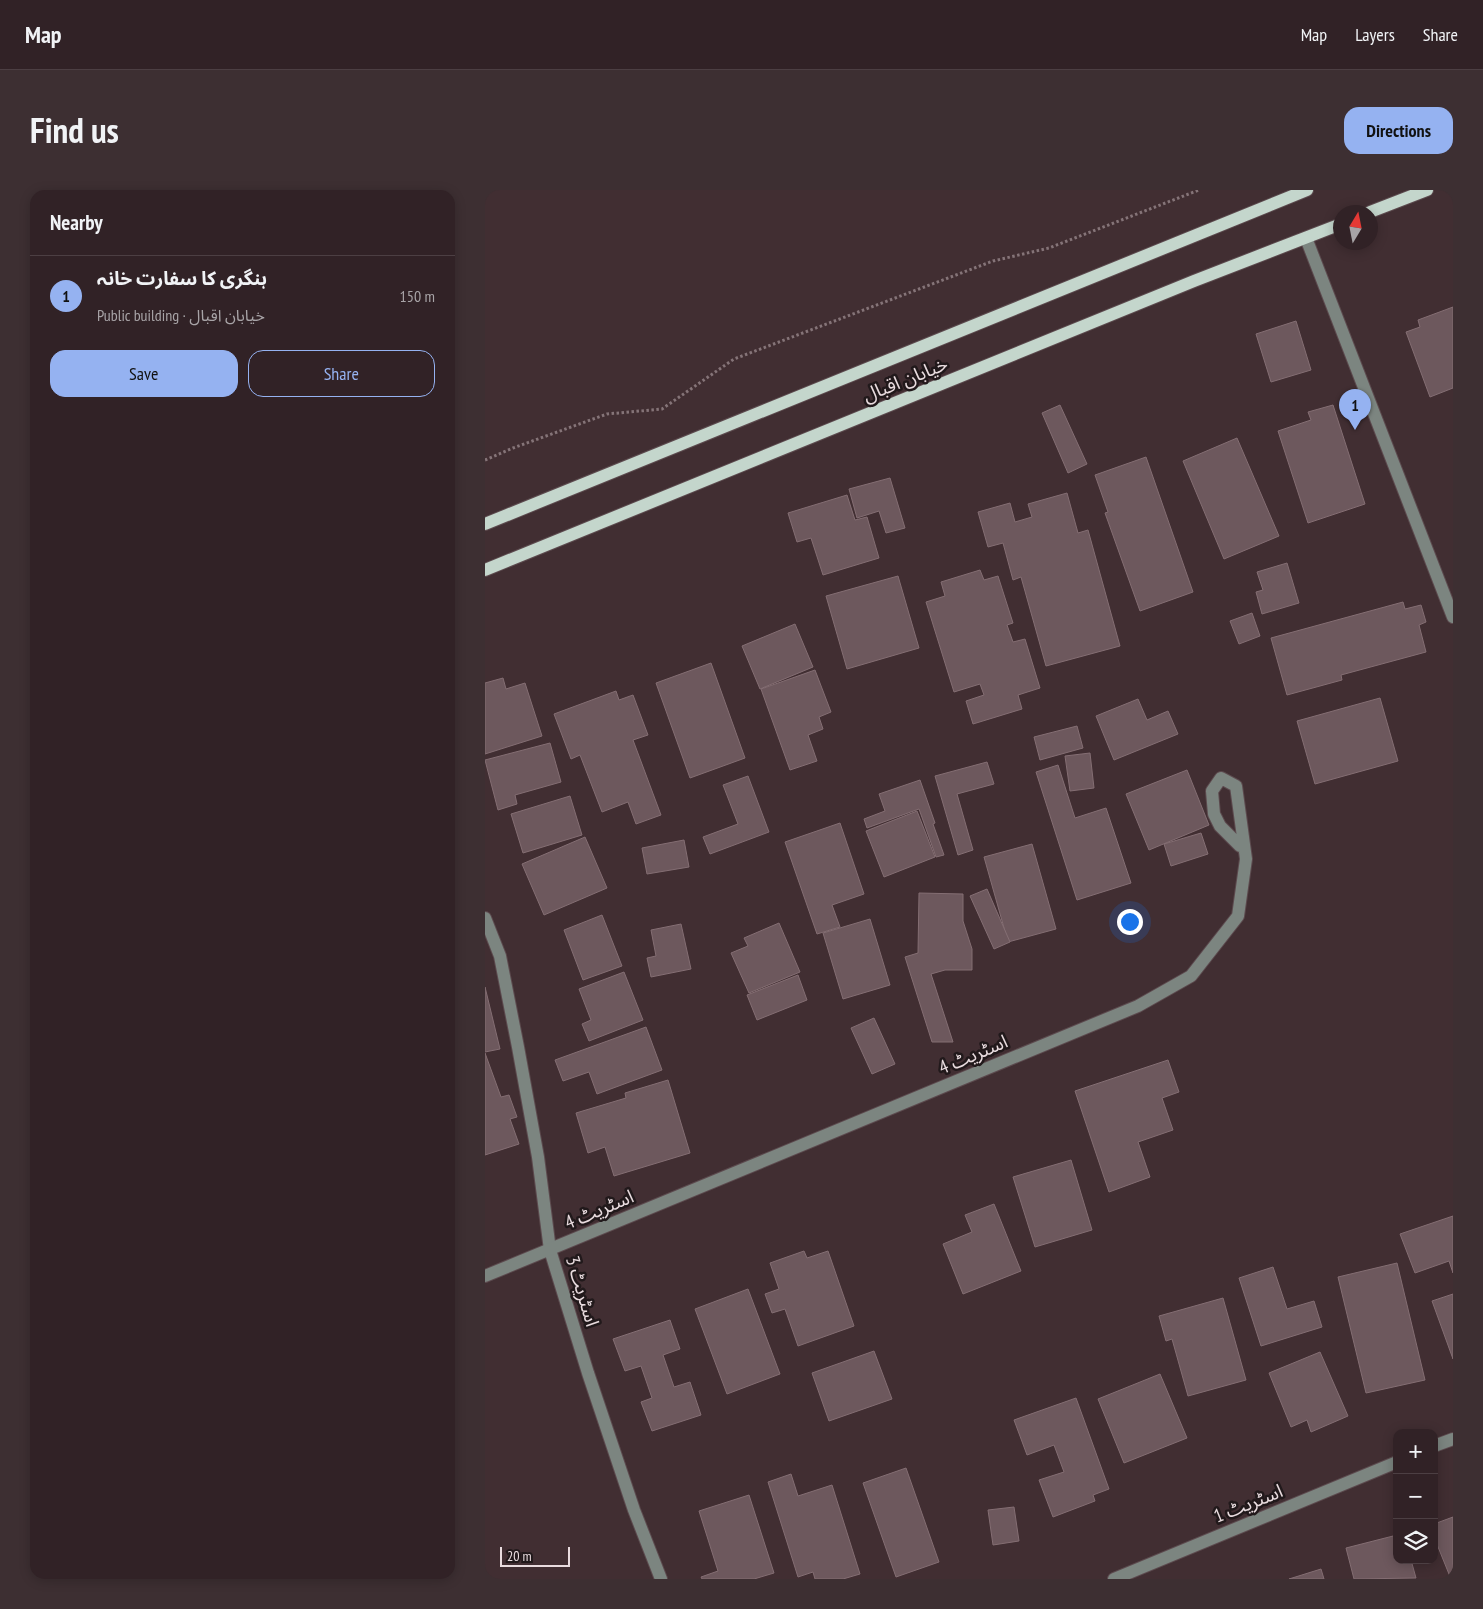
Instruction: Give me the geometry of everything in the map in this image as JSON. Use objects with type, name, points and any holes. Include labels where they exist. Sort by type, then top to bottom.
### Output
[{"type":"main road","name":"خیابان اقبال","points":[[485,524],[1307,190]]},
{"type":"main road","points":[[1378,209],[1427,190]]},
{"type":"main road","name":"خیابان اقبال","points":[[485,570],[1194,281],[1333,227]]},
{"type":"street","points":[[1306,238],[1453,617]]},
{"type":"street","name":"اسٹریٹ 4","points":[[485,1276],[1138,1006],[1191,976],[1238,916],[1246,859],[1236,786],[1221,778],[1212,791],[1214,814],[1220,826],[1239,846]]},
{"type":"street","name":"اسٹریٹ 3","points":[[485,918],[499,956],[519,1047],[538,1157],[550,1250],[634,1510],[661,1579]]},
{"type":"street","points":[[1438,1445],[1453,1439]]},
{"type":"street","name":"اسٹریٹ 1","points":[[1114,1579],[1393,1464]]},
{"type":"path","points":[[485,460],[607,414],[662,409],[734,359],[993,261],[1049,248],[1199,190]]},
{"type":"building","points":[[1453,307],[1453,388],[1430,397],[1406,332],[1420,327],[1418,320]]},
{"type":"building","points":[[1296,321],[1311,370],[1271,382],[1256,334]]},
{"type":"building","points":[[1060,405],[1087,464],[1068,473],[1042,413]]},
{"type":"building","points":[[1333,405],[1365,504],[1308,523],[1278,431],[1311,420],[1308,412]]},
{"type":"building","points":[[1237,438],[1279,536],[1224,559],[1183,461]]},
{"type":"building","points":[[1146,457],[1193,592],[1140,611],[1105,513],[1108,512],[1095,475]]},
{"type":"building","points":[[890,478],[905,528],[886,533],[879,511],[857,518],[849,489]]},
{"type":"building","points":[[1067,493],[1078,533],[1088,530],[1120,646],[1046,666],[1021,577],[1013,580],[1003,543],[988,547],[978,512],[1010,503],[1015,522],[1032,517],[1028,504]]},
{"type":"building","points":[[847,495],[855,520],[867,517],[879,558],[823,575],[811,538],[797,542],[788,513]]},
{"type":"building","points":[[1287,563],[1299,603],[1262,614],[1256,592],[1263,590],[1257,572]]},
{"type":"building","points":[[980,570],[984,580],[998,576],[1013,623],[1007,625],[1013,642],[1025,639],[1040,688],[1018,695],[1022,709],[973,724],[966,701],[984,695],[980,684],[954,692],[926,602],[945,596],[941,582]]},
{"type":"building","points":[[898,576],[919,648],[847,669],[826,596]]},
{"type":"building","points":[[1403,602],[1405,609],[1421,605],[1426,622],[1419,625],[1426,652],[1341,675],[1342,680],[1287,695],[1271,638]]},
{"type":"building","points":[[1252,613],[1260,636],[1239,644],[1230,621]]},
{"type":"building","points":[[795,624],[813,667],[760,689],[742,646]]},
{"type":"building","points":[[711,663],[745,758],[690,778],[656,683]]},
{"type":"building","points":[[815,670],[831,712],[819,717],[823,729],[808,735],[817,761],[790,770],[761,689]]},
{"type":"building","points":[[503,678],[506,689],[525,683],[542,736],[485,754],[485,683]]},
{"type":"building","points":[[616,691],[619,700],[633,695],[648,735],[633,740],[661,815],[636,824],[628,802],[602,812],[580,755],[571,759],[554,714]]},
{"type":"building","points":[[1380,698],[1398,761],[1315,784],[1297,721]]},
{"type":"building","points":[[1138,699],[1147,720],[1168,711],[1178,734],[1114,760],[1096,716]]},
{"type":"building","points":[[1077,726],[1083,748],[1040,760],[1034,737]]},
{"type":"building","points":[[550,743],[561,782],[515,795],[517,804],[498,810],[485,760]]},
{"type":"building","points":[[1090,753],[1094,788],[1070,791],[1065,756]]},
{"type":"building","points":[[987,762],[994,784],[957,794],[973,850],[958,855],[935,776]]},
{"type":"building","points":[[1058,765],[1075,818],[1106,808],[1131,883],[1077,900],[1036,772]]},
{"type":"building","points":[[1187,770],[1209,825],[1149,850],[1126,794]]},
{"type":"building","points":[[748,776],[769,832],[710,854],[703,837],[738,824],[723,785]]},
{"type":"building","points":[[920,780],[944,855],[936,857],[919,809],[867,828],[864,819],[885,811],[879,794]]},
{"type":"building","points":[[570,796],[582,835],[523,853],[511,814]]},
{"type":"building","points":[[917,811],[935,857],[884,877],[866,831]]},
{"type":"building","points":[[840,823],[864,894],[832,905],[840,927],[817,934],[785,842]]},
{"type":"building","points":[[1201,833],[1208,854],[1171,866],[1164,844]]},
{"type":"building","points":[[585,837],[607,888],[544,915],[522,864]]},
{"type":"building","points":[[684,840],[689,867],[647,874],[642,848]]},
{"type":"building","points":[[1032,844],[1056,929],[1008,942],[984,857]]},
{"type":"building","points":[[987,889],[1010,942],[994,949],[970,896]]},
{"type":"building","points":[[919,893],[963,894],[963,921],[972,949],[972,970],[945,970],[931,974],[953,1042],[932,1042],[905,957],[918,953]]},
{"type":"building","points":[[602,915],[622,966],[583,980],[564,930]]},
{"type":"building","points":[[870,919],[890,985],[843,999],[823,933]]},
{"type":"building","points":[[779,923],[800,972],[749,993],[731,953],[748,946],[744,938]]},
{"type":"building","points":[[681,924],[691,969],[651,977],[647,958],[656,956],[651,930]]},
{"type":"building","points":[[624,972],[643,1020],[589,1041],[582,1024],[591,1020],[579,989]]},
{"type":"building","points":[[798,975],[807,1000],[757,1020],[747,995]]},
{"type":"building","points":[[485,987],[500,1049],[485,1052]]},
{"type":"building","points":[[874,1018],[895,1064],[872,1074],[851,1028]]},
{"type":"building","points":[[646,1027],[662,1070],[597,1094],[589,1072],[563,1081],[555,1060]]},
{"type":"building","points":[[485,1053],[501,1097],[509,1095],[517,1117],[510,1119],[519,1144],[485,1155]]},
{"type":"building","points":[[1168,1060],[1179,1092],[1162,1098],[1173,1130],[1138,1142],[1150,1177],[1109,1192],[1075,1091]]},
{"type":"building","points":[[668,1080],[690,1153],[614,1176],[605,1147],[588,1153],[576,1113],[626,1098],[625,1093]]},
{"type":"building","points":[[1071,1160],[1092,1230],[1035,1247],[1013,1177]]},
{"type":"building","points":[[994,1204],[1021,1271],[963,1294],[943,1244],[972,1232],[965,1215]]},
{"type":"building","points":[[1453,1216],[1453,1273],[1449,1261],[1415,1273],[1400,1234]]},
{"type":"building","points":[[804,1251],[807,1258],[828,1251],[854,1326],[798,1346],[785,1309],[772,1313],[765,1294],[779,1289],[770,1263]]},
{"type":"building","points":[[1397,1263],[1425,1380],[1366,1393],[1338,1277]]},
{"type":"building","points":[[1273,1267],[1287,1309],[1314,1301],[1322,1327],[1261,1346],[1239,1278]]},
{"type":"building","points":[[748,1289],[780,1374],[727,1394],[695,1309]]},
{"type":"building","points":[[1453,1294],[1453,1359],[1432,1301]]},
{"type":"building","points":[[1223,1298],[1246,1380],[1188,1396],[1172,1339],[1166,1341],[1159,1316]]},
{"type":"building","points":[[670,1320],[680,1349],[663,1355],[674,1387],[690,1382],[701,1415],[652,1431],[641,1402],[652,1398],[641,1366],[625,1371],[613,1339]]},
{"type":"building","points":[[874,1351],[892,1399],[829,1421],[812,1373]]},
{"type":"building","points":[[1320,1352],[1348,1416],[1311,1432],[1307,1420],[1291,1427],[1269,1373]]},
{"type":"building","points":[[1160,1374],[1187,1438],[1124,1463],[1098,1399]]},
{"type":"building","points":[[1076,1398],[1109,1489],[1093,1495],[1095,1501],[1053,1517],[1039,1480],[1064,1472],[1054,1445],[1027,1455],[1014,1420]]},
{"type":"building","points":[[906,1468],[939,1562],[896,1577],[863,1483]]},
{"type":"building","points":[[791,1474],[798,1496],[832,1485],[860,1574],[843,1579],[815,1579],[813,1572],[798,1577],[768,1482]]},
{"type":"building","points":[[749,1495],[774,1573],[754,1579],[702,1579],[701,1577],[718,1571],[699,1511]]},
{"type":"building","points":[[1014,1507],[1019,1541],[993,1545],[988,1510]]},
{"type":"building","points":[[1453,1517],[1453,1579],[1451,1579],[1438,1547],[1438,1523]]},
{"type":"building","points":[[1393,1536],[1393,1564],[1412,1564],[1416,1578],[1354,1579],[1346,1548]]},
{"type":"building","points":[[1321,1569],[1324,1579],[1289,1579]]},
{"type":"place","name":"ہنگری کا سفارت خانہ","points":[[1355,430]]}]
